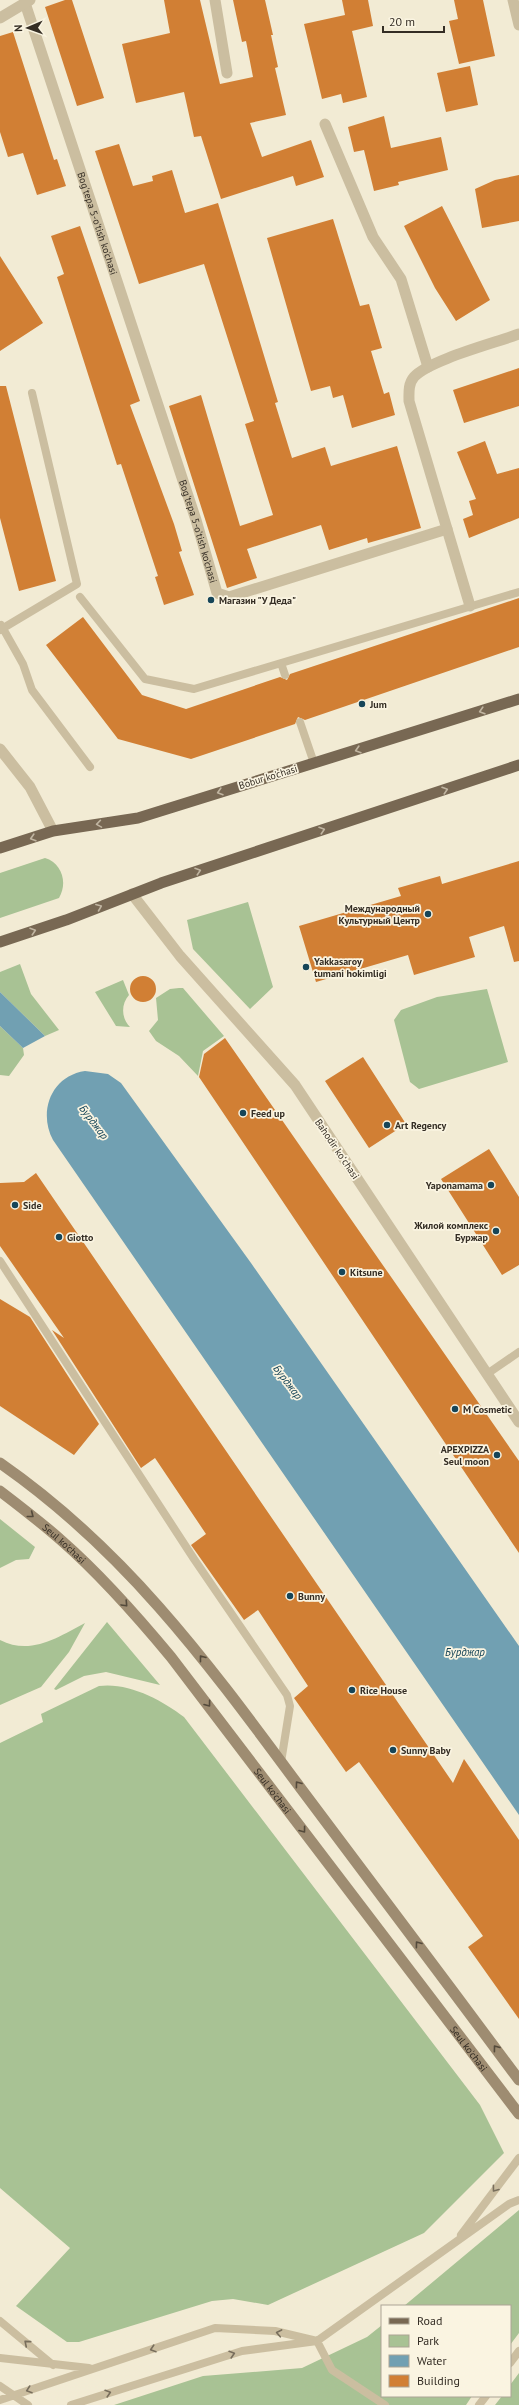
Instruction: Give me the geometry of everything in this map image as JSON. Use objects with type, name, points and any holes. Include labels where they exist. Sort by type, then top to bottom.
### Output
[{"type":"main road","name":"Bobur ko'chasi","points":[[0,848],[53,832],[138,818],[519,699]]},
{"type":"main road","points":[[0,942],[66,920],[132,894],[519,765]]},
{"type":"main road","points":[[0,1462],[73,1519],[133,1576],[170,1617],[282,1762],[519,2080]]},
{"type":"main road","name":"Seul ko'chasi","points":[[0,1491],[62,1540],[101,1577],[171,1657],[519,2114]]},
{"type":"street","points":[[215,0],[226,72]]},
{"type":"street","points":[[513,0],[519,25]]},
{"type":"street","points":[[0,18],[28,2]]},
{"type":"street","name":"Bog'tepa 5-o'tish ko'chasi","points":[[28,2],[196,520],[217,593],[229,597],[448,529]]},
{"type":"street","points":[[325,124],[373,237],[401,279],[428,367]]},
{"type":"street","points":[[470,606],[409,401],[408,388],[413,378],[428,367],[519,334]]},
{"type":"street","points":[[0,749],[30,787],[53,832]]},
{"type":"street","name":"Bahodir koʻchasi","points":[[132,894],[180,956],[295,1085],[519,1422]]},
{"type":"lane","points":[[32,393],[77,584],[1,628],[22,664],[32,690],[90,767]]},
{"type":"lane","points":[[80,597],[145,679],[194,688],[519,592]]},
{"type":"lane","points":[[281,663],[285,675]]},
{"type":"lane","points":[[300,722],[314,763]]},
{"type":"lane","points":[[0,1261],[190,1553],[286,1695],[290,1706],[282,1762]]},
{"type":"lane","points":[[487,1374],[519,1352]]},
{"type":"lane","points":[[456,2240],[519,2158]]},
{"type":"lane","points":[[71,2405],[242,2351],[317,2341],[368,2306],[456,2240],[509,2204],[519,2200]]},
{"type":"lane","points":[[0,2321],[54,2365]]},
{"type":"lane","points":[[0,2400],[215,2328],[275,2331],[317,2341],[332,2370],[385,2405]]},
{"type":"lane","points":[[511,2362],[519,2351]]},
{"type":"lane","points":[[0,2358],[54,2365],[94,2368]]},
{"type":"lane","points":[[0,2386],[28,2405]]},
{"type":"lane","points":[[479,2405],[485,2397]]},
{"type":"green space","points":[[45,858],[56,864],[62,874],[63,886],[59,898],[0,918],[0,873]]},
{"type":"green space","points":[[248,902],[273,987],[250,1009],[193,949],[187,920]]},
{"type":"green space","points":[[20,964],[31,994],[59,1030],[45,1036],[0,992],[0,972]]},
{"type":"green space","points":[[123,980],[129,995],[123,1007],[123,1011],[125,1019],[130,1027],[116,1026],[95,992]]},
{"type":"green space","points":[[183,988],[224,1036],[203,1051],[198,1076],[179,1056],[156,1041],[149,1031],[158,1020],[156,998],[170,989]]},
{"type":"green space","points":[[487,989],[508,1062],[419,1089],[410,1082],[394,1020],[401,1010],[437,997]]},
{"type":"green space","points":[[0,1026],[23,1048],[24,1055],[9,1076],[0,1075]]},
{"type":"green space","points":[[0,1519],[35,1547],[29,1559],[16,1560],[0,1568]]},
{"type":"green space","points":[[107,1622],[160,1685],[106,1672],[84,1676],[56,1690],[54,1689]]},
{"type":"green space","points":[[85,1623],[69,1652],[41,1687],[0,1705],[0,1640],[23,1646],[44,1643]]},
{"type":"green space","points":[[110,1685],[144,1694],[166,1704],[184,1717],[480,2105],[504,2153],[424,2233],[268,2305],[233,2299],[212,2301],[79,2342],[67,2342],[16,2306],[70,2248],[0,2188],[0,1743],[43,1722],[41,1714],[99,1686]]},
{"type":"green space","points":[[519,2210],[519,2333],[511,2344],[511,2305],[405,2305]]},
{"type":"green space","points":[[381,2326],[381,2397],[471,2397],[466,2405],[114,2405],[203,2376],[302,2368],[367,2337]]},
{"type":"green space","points":[[519,2373],[519,2405],[495,2405],[501,2397],[511,2397],[511,2384]]},
{"type":"water","points":[[0,992],[45,1036],[23,1048],[0,1026]]},
{"type":"water","name":"Бурджар","points":[[85,1071],[108,1074],[121,1083],[251,1263],[519,1646],[519,1815],[53,1140],[47,1118],[51,1097],[56,1088],[64,1080],[73,1074]]},
{"type":"building","points":[[65,0],[72,0],[104,98],[77,106],[45,7]]},
{"type":"building","points":[[164,0],[200,0],[220,84],[253,77],[246,41],[242,42],[233,0],[265,0],[278,67],[275,68],[286,115],[250,123],[262,157],[311,140],[324,177],[296,186],[293,176],[221,199],[201,136],[194,137],[184,92],[136,103],[122,44],[170,33]]},
{"type":"building","points":[[342,0],[368,0],[373,26],[352,31],[367,97],[343,103],[341,94],[322,99],[304,24],[345,15]]},
{"type":"building","points":[[454,0],[483,0],[495,56],[459,64],[449,21],[458,19]]},
{"type":"building","points":[[13,32],[54,160],[57,159],[66,186],[37,195],[23,153],[8,157],[0,132],[0,36]]},
{"type":"building","points":[[470,66],[478,105],[446,112],[437,73]]},
{"type":"building","points":[[384,116],[391,148],[441,137],[448,170],[398,182],[399,185],[374,191],[364,150],[354,152],[348,127]]},
{"type":"building","points":[[119,144],[133,186],[153,181],[152,176],[172,170],[185,213],[218,203],[278,402],[275,403],[292,458],[325,447],[331,466],[397,446],[421,528],[368,543],[367,538],[329,550],[321,525],[247,549],[257,578],[227,588],[169,406],[201,395],[240,526],[273,515],[245,424],[254,421],[204,264],[139,284],[95,151]]},
{"type":"building","points":[[519,175],[519,221],[482,228],[475,189],[495,180]]},
{"type":"building","points":[[442,206],[490,300],[456,321],[435,288],[404,226]]},
{"type":"building","points":[[333,219],[360,306],[369,304],[382,348],[371,351],[384,394],[389,392],[395,415],[352,428],[343,395],[333,398],[330,386],[311,391],[267,238]]},
{"type":"building","points":[[80,226],[140,401],[130,405],[174,524],[182,551],[179,552],[194,595],[164,605],[155,577],[158,576],[121,464],[117,465],[57,277],[64,274],[51,236]]},
{"type":"building","points":[[0,256],[43,323],[0,351]]},
{"type":"building","points":[[519,368],[519,406],[464,423],[453,390]]},
{"type":"building","points":[[0,386],[6,386],[56,581],[19,591],[0,518]]},
{"type":"building","points":[[485,441],[497,474],[519,468],[519,518],[469,538],[463,519],[473,515],[469,501],[476,499],[457,452]]},
{"type":"building","points":[[519,598],[519,647],[305,720],[298,717],[295,724],[191,759],[118,739],[46,645],[83,617],[142,695],[186,709],[280,677],[287,680],[290,674]]},
{"type":"building","points":[[519,861],[519,961],[514,962],[504,926],[469,937],[475,957],[414,975],[408,955],[316,982],[299,926],[401,896],[398,888],[440,876],[442,884]]},
{"type":"building","points":[[143,976],[152,980],[156,989],[152,998],[143,1002],[134,998],[130,989],[134,980]]},
{"type":"building","points":[[225,1038],[519,1461],[519,1553],[199,1077],[204,1054]]},
{"type":"building","points":[[363,1057],[406,1124],[369,1148],[325,1081]]},
{"type":"building","name":"Жилой комплекс Буржар","points":[[489,1149],[519,1197],[519,1265],[502,1275],[441,1179]]},
{"type":"building","points":[[36,1173],[453,1783],[464,1759],[519,1840],[519,2019],[468,1947],[483,1936],[359,1762],[346,1772],[294,1698],[308,1686],[258,1610],[244,1620],[191,1545],[206,1534],[155,1458],[141,1468],[52,1330],[64,1338],[0,1246],[0,1183],[24,1182]]},
{"type":"building","points":[[0,1299],[30,1317],[99,1424],[74,1455],[0,1406]]},
{"type":"place","name":"Магазин \"У Деда\"","points":[[211,600]]},
{"type":"place","name":"Jum","points":[[362,704]]},
{"type":"place","name":"Международный Культурный Центр","points":[[428,914]]},
{"type":"place","name":"Yakkasaroy tumani hokimligi","points":[[306,967]]},
{"type":"place","name":"Feed up","points":[[243,1113]]},
{"type":"place","name":"Art Regency","points":[[387,1125]]},
{"type":"place","name":"Yaponamama","points":[[491,1185]]},
{"type":"place","name":"Side","points":[[15,1205]]},
{"type":"place","name":"Жилой комплекс Буржар","points":[[496,1231]]},
{"type":"place","name":"Giotto","points":[[59,1237]]},
{"type":"place","name":"Kitsune","points":[[342,1272]]},
{"type":"place","name":"M Cosmetic","points":[[455,1409]]},
{"type":"place","name":"APEXPIZZA Seul moon","points":[[497,1455]]},
{"type":"place","name":"Bunny","points":[[290,1596]]},
{"type":"place","name":"Rice House","points":[[352,1690]]},
{"type":"place","name":"Sunny Baby","points":[[393,1750]]}]
